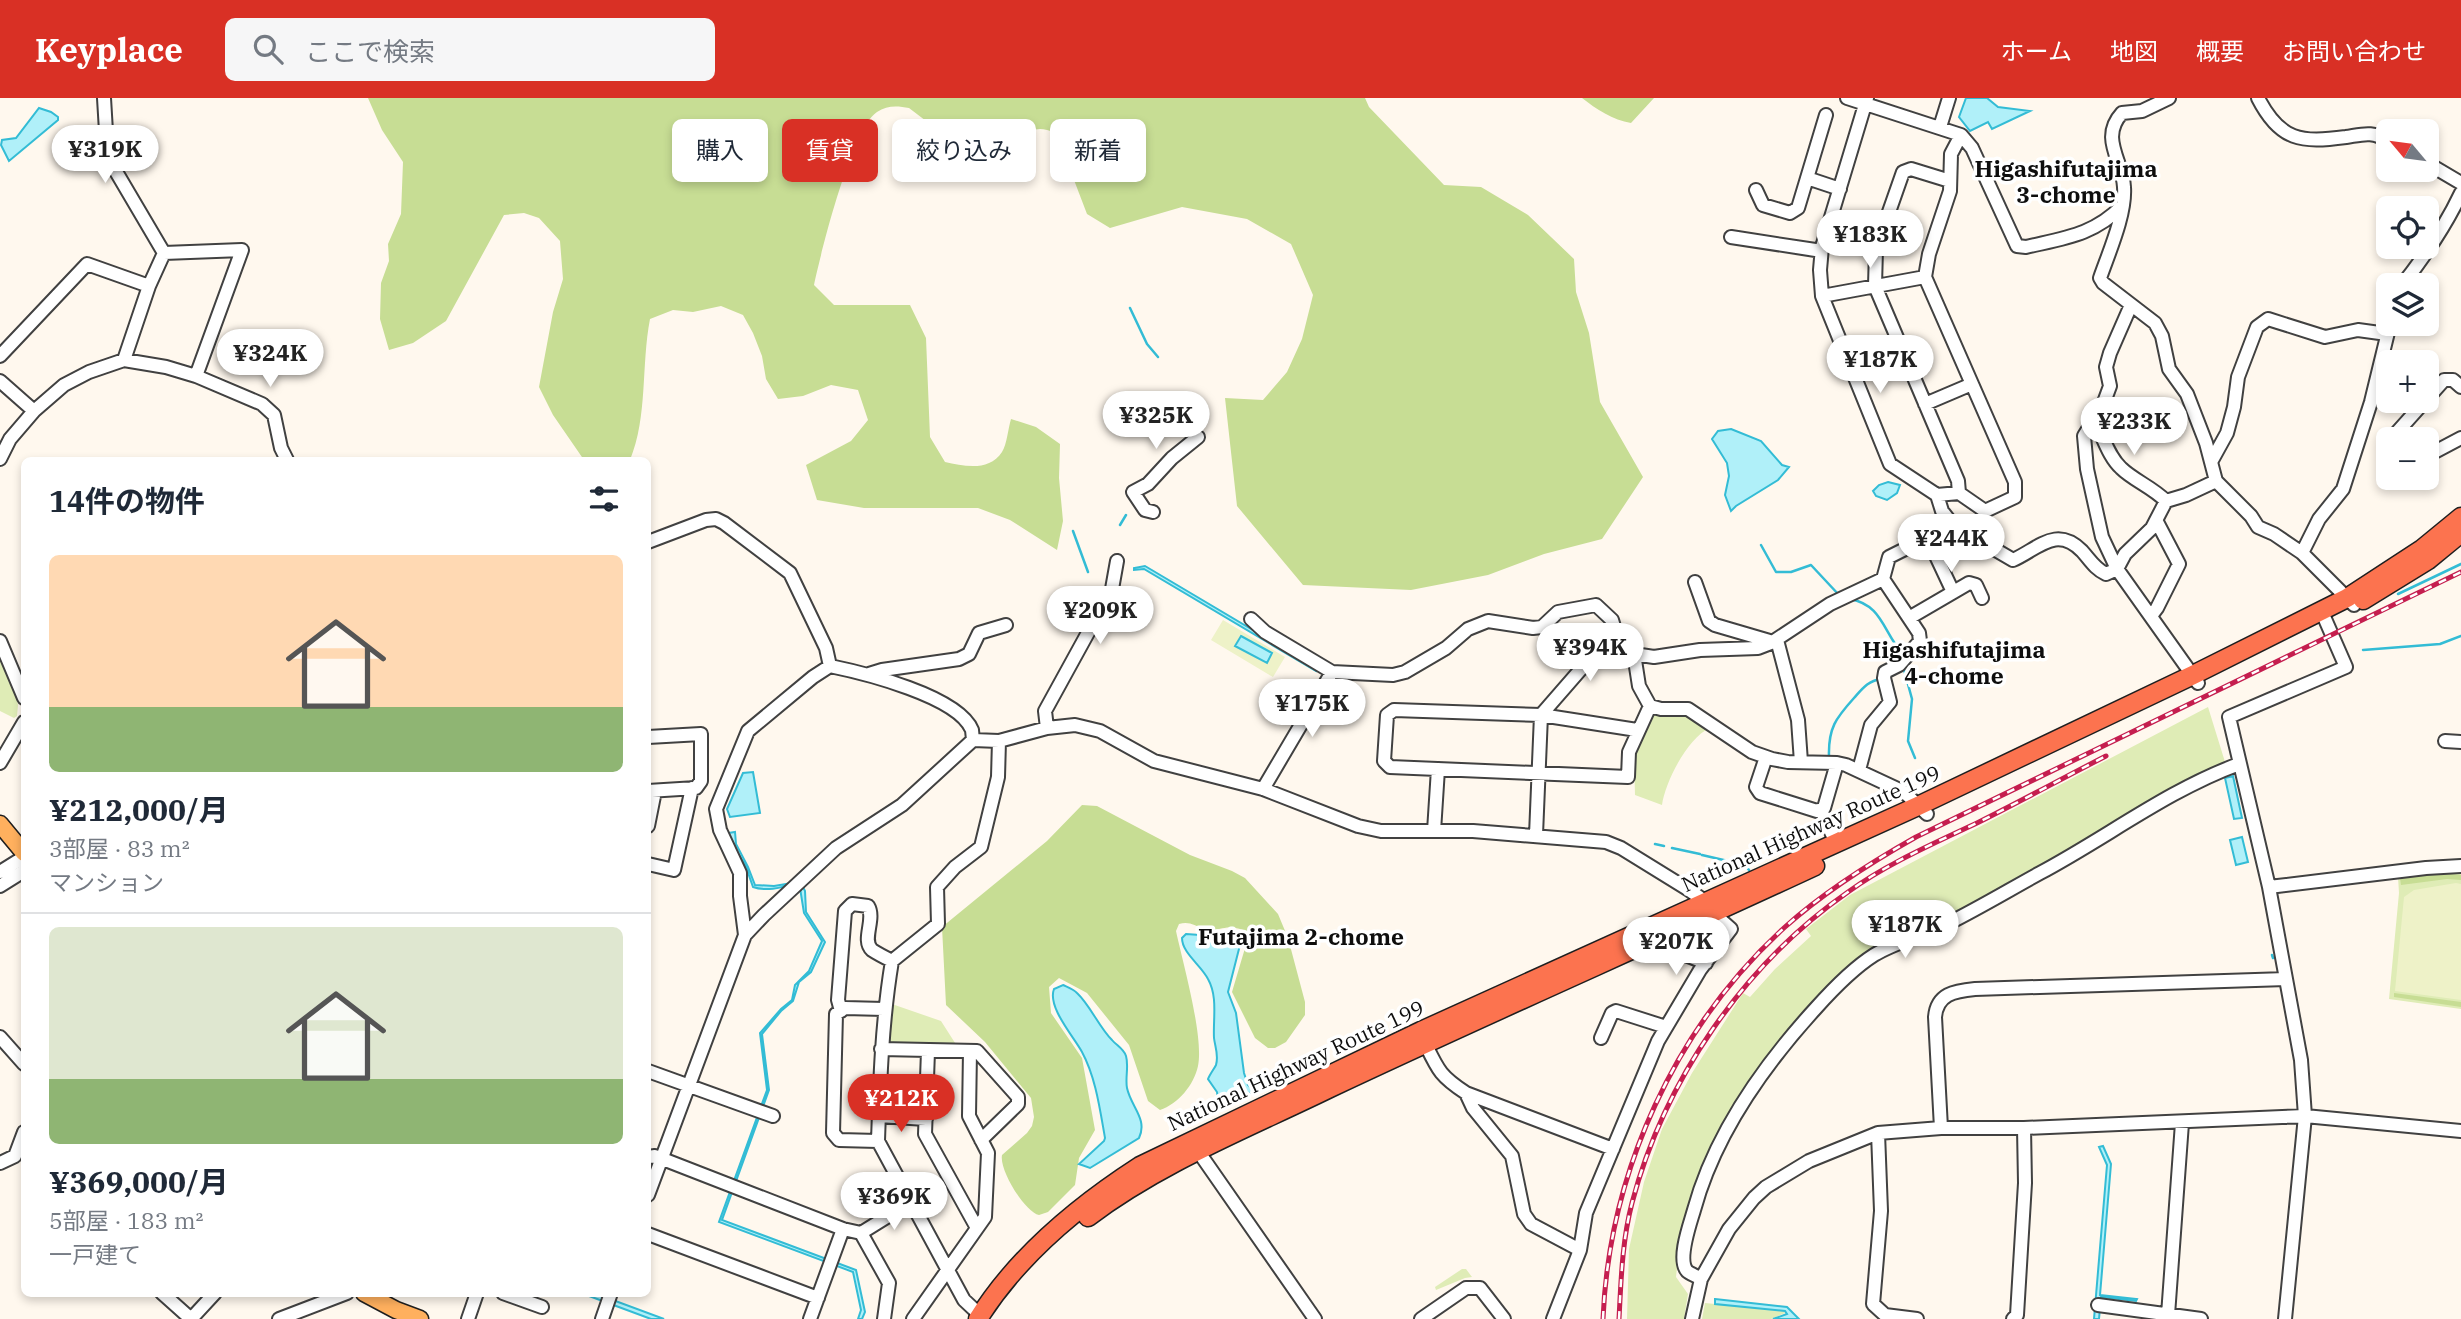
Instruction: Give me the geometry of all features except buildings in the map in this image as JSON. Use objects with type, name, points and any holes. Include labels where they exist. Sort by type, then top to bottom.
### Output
[{"type":"highway","name":"National Highway Route 199","points":[[2195,679],[2325,620],[2461,517]]},
{"type":"highway","name":"National Highway Route 199","points":[[983,1318],[1031,1265],[1063,1235],[1105,1203],[1196,1145],[1421,1031],[1709,907],[1923,810],[2195,679],[2418,566],[2461,533]]},
{"type":"highway","name":"National Highway Route 199","points":[[1196,1145],[1650,941],[1709,907],[1836,843],[1923,810]]},
{"type":"main road","points":[[0,824],[21,851]]},
{"type":"main road","points":[[372,1297],[420,1319]]},
{"type":"street","points":[[104,98],[107,148],[111,163],[164,253]]},
{"type":"street","points":[[1847,98],[1866,101],[1961,135],[1972,148],[2017,246],[2026,247],[2080,234],[2107,221],[2123,205]]},
{"type":"street","points":[[1940,127],[1949,98]]},
{"type":"street","points":[[2169,98],[2142,111],[2122,113],[2116,120],[2112,138],[2113,153],[2124,184],[2123,205],[2101,278],[2103,284],[2155,323],[2162,336],[2169,369],[2187,394],[2206,443],[2216,481],[2251,516],[2258,527],[2302,553],[2350,601]]},
{"type":"street","points":[[2258,98],[2275,124],[2306,141],[2367,133],[2376,136]]},
{"type":"street","points":[[1866,101],[1822,251],[1822,296],[1890,464],[1937,495],[1959,493],[1985,511],[2015,497],[2015,482],[1925,277],[1929,254],[1950,191],[1951,154],[1961,135]]},
{"type":"street","points":[[1756,190],[1762,205],[1790,213],[1798,208],[1826,115]]},
{"type":"street","points":[[1950,181],[1911,169],[1903,172],[1877,249],[1875,286],[1958,481],[1959,493]]},
{"type":"street","points":[[2440,171],[2461,183]]},
{"type":"street","points":[[1807,178],[1840,189]]},
{"type":"street","points":[[2412,273],[2430,250],[2461,193]]},
{"type":"street","points":[[1731,237],[1822,251]]},
{"type":"street","points":[[164,253],[242,250],[196,376]]},
{"type":"street","points":[[124,360],[149,286],[164,253]]},
{"type":"street","points":[[0,356],[87,264],[149,286]]},
{"type":"street","points":[[1822,296],[1925,277]]},
{"type":"street","points":[[2132,305],[2106,367],[2110,386],[2103,405],[2084,436],[2087,469],[2102,537],[2117,569],[2195,679]]},
{"type":"street","points":[[2211,462],[2227,433],[2238,377],[2261,323],[2268,319],[2325,337],[2376,329]]},
{"type":"street","points":[[2302,553],[2319,519],[2343,489],[2371,402],[2386,336]]},
{"type":"street","points":[[0,459],[10,439],[34,411],[64,385],[89,372],[124,360],[166,367],[196,376],[262,404],[274,415],[286,457]]},
{"type":"street","points":[[2439,386],[2444,380],[2453,380],[2461,387]]},
{"type":"street","points":[[0,381],[34,411]]},
{"type":"street","points":[[1925,404],[1972,384]]},
{"type":"street","points":[[2402,427],[2415,413]]},
{"type":"street","points":[[2093,419],[2122,470],[2153,488],[2166,501]]},
{"type":"street","points":[[1153,512],[1145,509],[1133,492],[1148,484],[1172,458],[1198,437]]},
{"type":"street","points":[[2439,450],[2461,438]]},
{"type":"street","points":[[1937,495],[1948,520],[2012,560],[2044,542],[2057,539],[2071,542],[2098,570],[2106,573],[2117,569],[2125,554],[2152,527],[2166,501],[2216,481]]},
{"type":"street","points":[[651,541],[706,520],[716,519],[724,523],[790,573],[826,648],[830,666]]},
{"type":"street","points":[[2151,617],[2179,564],[2156,520]]},
{"type":"street","points":[[1634,654],[1654,657],[1710,650],[1748,650],[1775,641],[1824,608],[1883,579],[1889,557],[1907,548],[1930,543],[1945,545],[1966,533]]},
{"type":"street","points":[[1930,543],[1953,592]]},
{"type":"street","points":[[1047,728],[1045,711],[1112,589],[1117,561]]},
{"type":"street","points":[[1858,770],[1871,725],[1890,702],[1885,672],[1899,665],[1920,641],[1919,633],[1883,579]]},
{"type":"street","points":[[1695,582],[1709,621],[1775,641]]},
{"type":"street","points":[[1909,618],[1969,583],[1976,585],[1982,598]]},
{"type":"street","points":[[1251,619],[1277,640],[1332,672],[1356,671],[1393,675],[1405,672],[1446,648],[1468,629],[1488,621],[1542,627],[1558,612],[1596,605],[1612,620],[1615,629],[1634,654],[1639,686],[1650,706],[1661,709],[1689,709],[1752,752],[1766,757],[1788,762],[1837,763],[1858,770],[1904,792],[1923,810]]},
{"type":"street","points":[[2285,1319],[2305,1116],[2301,1060],[2269,887],[2229,717],[2346,667],[2325,620]]},
{"type":"street","points":[[868,674],[959,659],[969,654],[979,633],[1006,625]]},
{"type":"street","points":[[1536,835],[1541,715],[1615,629]]},
{"type":"street","points":[[0,641],[21,691]]},
{"type":"street","points":[[1775,641],[1798,720],[1801,762]]},
{"type":"street","points":[[745,935],[740,873],[720,830],[716,809],[748,731],[830,666],[868,674],[926,694],[960,715],[972,730],[973,740]]},
{"type":"street","points":[[1263,789],[1332,672]]},
{"type":"street","points":[[1637,730],[1541,715],[1394,710],[1387,715],[1384,761],[1390,767],[1628,777],[1629,752],[1650,706]]},
{"type":"street","points":[[651,1187],[745,935],[836,848],[902,805],[973,740],[999,741],[1047,728],[1075,725],[1100,731],[1154,761],[1263,789],[1358,826],[1381,831],[1536,835],[1606,842],[1620,848],[1709,907],[1731,929],[1666,1027],[1586,1213],[1580,1250],[1553,1319]]},
{"type":"street","points":[[0,763],[21,727]]},
{"type":"street","points":[[651,737],[701,734],[701,781],[696,788],[651,791]]},
{"type":"street","points":[[983,1318],[964,1300],[878,1141],[884,1009],[892,961],[937,924],[937,887],[955,867],[981,847],[998,777],[999,741]]},
{"type":"street","points":[[2445,741],[2461,742]]},
{"type":"street","points":[[1766,757],[1756,787],[1760,793],[1817,811],[1825,808],[1837,763]]},
{"type":"street","points":[[1701,1279],[1687,1271],[1682,1261],[1695,1206],[1715,1156],[1759,1075],[1778,1049],[1841,980],[1874,955],[1982,906],[2123,823],[2239,764]]},
{"type":"street","points":[[1434,831],[1438,769]]},
{"type":"street","points":[[651,865],[674,870],[692,788]]},
{"type":"street","points":[[1821,810],[1836,843]]},
{"type":"street","points":[[0,872],[21,857]]},
{"type":"street","points":[[2269,887],[2461,866]]},
{"type":"street","points":[[0,886],[21,873]]},
{"type":"street","points":[[841,1011],[838,1000],[845,911],[852,904],[868,906],[871,911],[868,943],[871,948],[892,961]]},
{"type":"street","points":[[1650,941],[1706,963]]},
{"type":"street","points":[[1941,1128],[1935,1017],[1936,1007],[1943,996],[1959,990],[1975,989],[2286,979]]},
{"type":"street","points":[[878,1141],[839,1140],[833,1133],[836,1014],[845,1009],[884,1009]]},
{"type":"street","points":[[1601,1038],[1612,1013],[1616,1011],[1666,1027]]},
{"type":"street","points":[[0,1037],[21,1060]]},
{"type":"street","points":[[1425,1043],[1438,1071],[1447,1081],[1466,1093],[1613,1149]]},
{"type":"street","points":[[881,1049],[977,1051],[1018,1097],[1018,1104],[981,1140]]},
{"type":"street","points":[[928,1051],[925,1134],[977,1228]]},
{"type":"street","points":[[913,1319],[985,1217],[988,1153],[969,1116],[970,1051]]},
{"type":"street","points":[[651,1072],[773,1116]]},
{"type":"street","points":[[1466,1093],[1473,1108],[1512,1156],[1524,1214],[1531,1224],[1580,1250]]},
{"type":"street","points":[[879,1116],[926,1119]]},
{"type":"street","points":[[1692,1319],[1701,1279],[1729,1229],[1754,1198],[1766,1187],[1809,1161],[1878,1133],[1941,1128],[2182,1123],[2305,1116],[2461,1131]]},
{"type":"street","points":[[2168,1315],[2182,1123]]},
{"type":"street","points":[[2013,1319],[2017,1315],[2025,1183],[2024,1128]]},
{"type":"street","points":[[1878,1133],[1881,1211],[1872,1304],[1885,1315],[1917,1319]]},
{"type":"street","points":[[1196,1145],[1315,1319]]},
{"type":"street","points":[[651,1157],[843,1229],[861,1233],[911,1202]]},
{"type":"street","points":[[0,1163],[20,1161]]},
{"type":"street","points":[[810,1319],[843,1229]]},
{"type":"street","points":[[861,1233],[888,1283],[884,1319]]},
{"type":"street","points":[[651,1235],[818,1298]]},
{"type":"street","points":[[1421,1319],[1466,1288],[1480,1288],[1503,1319]]},
{"type":"street","points":[[167,1297],[191,1319],[211,1297]]},
{"type":"street","points":[[279,1319],[337,1297]]},
{"type":"street","points":[[468,1319],[476,1297]]},
{"type":"street","points":[[514,1297],[542,1307]]},
{"type":"street","points":[[602,1319],[610,1297]]},
{"type":"street","points":[[2098,1306],[2201,1319]]},
{"type":"green space","points":[[368,98],[1365,98],[1369,107],[1444,185],[1481,187],[1528,215],[1574,259],[1576,292],[1589,333],[1600,402],[1643,477],[1602,539],[1544,554],[1488,575],[1411,590],[1303,585],[1237,506],[1225,398],[1263,400],[1287,372],[1302,339],[1313,295],[1291,244],[1247,219],[1182,207],[1110,228],[1087,214],[1075,182],[1146,182],[1146,119],[1050,119],[1050,131],[1036,130],[1036,119],[923,119],[909,108],[897,107],[885,108],[871,119],[782,119],[782,182],[842,182],[814,285],[834,305],[910,305],[926,338],[930,437],[945,462],[976,466],[990,463],[1004,449],[1011,419],[1036,427],[1060,444],[1059,478],[1063,521],[1057,550],[1010,520],[978,508],[864,508],[817,500],[806,465],[851,441],[868,420],[858,390],[831,385],[803,396],[778,399],[766,379],[762,356],[743,315],[721,306],[693,312],[673,310],[650,319],[642,409],[631,457],[582,457],[553,415],[539,387],[553,312],[563,279],[560,241],[539,218],[524,213],[504,215],[446,321],[413,343],[389,350],[380,319],[381,283],[389,261],[388,244],[401,214],[403,162],[382,130]]},
{"type":"green space","points":[[1582,98],[1654,98],[1631,123],[1605,114]]},
{"type":"green space","points":[[1223,620],[1285,657],[1273,677],[1211,640]]},
{"type":"green space","points":[[0,660],[15,688],[18,705],[17,716],[14,718],[0,711]]},
{"type":"green space","points":[[2208,707],[2225,762],[1917,933],[1821,993],[1758,1068],[1732,1113],[1680,1241],[1676,1277],[1688,1294],[1684,1319],[1627,1319],[1629,1249],[1644,1182],[1662,1129],[1692,1073],[1743,993],[1750,997],[1775,969],[1811,936],[1806,929],[1850,895]]},
{"type":"green space","points":[[1652,711],[1682,711],[1710,728],[1694,741],[1679,761],[1662,805],[1635,795],[1634,754]]},
{"type":"green space","points":[[1082,805],[1097,806],[1190,855],[1245,878],[1278,914],[1288,938],[1305,1002],[1305,1015],[1286,1042],[1275,1048],[1268,1048],[1255,1038],[1232,992],[1248,938],[1243,930],[1231,927],[1210,930],[1189,923],[1179,924],[1176,931],[1196,1019],[1198,1066],[1184,1093],[1160,1110],[1148,1101],[1129,1045],[1087,993],[1059,978],[1049,987],[1051,1013],[1082,1058],[1095,1130],[1079,1158],[1075,1185],[1048,1212],[1039,1215],[1020,1199],[1002,1162],[1002,1155],[1032,1126],[1034,1117],[1031,1098],[985,1042],[946,1005],[942,927],[1047,841]]},
{"type":"green space","points":[[2439,872],[2461,873],[2461,1009],[2389,999],[2399,893],[2398,877]]},
{"type":"green space","points":[[2442,873],[2461,875],[2461,880],[2447,879],[2401,885],[2400,878]]},
{"type":"green space","points":[[2461,884],[2461,1000],[2395,991],[2404,897],[2414,890]]},
{"type":"green space","points":[[1717,921],[1721,935],[1705,954],[1687,947],[1680,938]]},
{"type":"green space","points":[[2394,993],[2461,1002],[2461,1007],[2394,997]]},
{"type":"green space","points":[[889,1003],[941,1021],[957,1046],[891,1044],[887,1040]]},
{"type":"green space","points":[[1466,1269],[1472,1277],[1436,1290],[1435,1287]]},
{"type":"green space","points":[[1705,1303],[1785,1313],[1771,1319],[1702,1319]]},
{"type":"water","points":[[1966,98],[1987,98],[1998,107],[2030,111],[1992,129],[1988,122],[1970,131],[1959,117]]},
{"type":"water","points":[[39,108],[51,112],[58,120],[9,161],[1,145],[2,140],[16,138]]},
{"type":"water","points":[[1731,429],[1761,441],[1782,465],[1789,467],[1778,480],[1731,511],[1725,495],[1729,476],[1727,463],[1712,439],[1718,431]]},
{"type":"water","points":[[1888,482],[1900,485],[1897,493],[1887,500],[1876,496],[1873,491]]},
{"type":"water","points":[[1145,566],[1317,668],[1316,671],[1144,569],[1134,570]]},
{"type":"water","points":[[1241,636],[1272,653],[1267,663],[1235,646]]},
{"type":"water","points":[[753,772],[760,813],[730,817],[727,809],[743,773]]},
{"type":"water","points":[[2233,776],[2242,818],[2234,819],[2225,778]]},
{"type":"water","points":[[735,832],[736,844],[755,885],[792,883],[773,889],[753,887],[746,867],[729,838],[728,833]]},
{"type":"water","points":[[2242,837],[2248,862],[2236,865],[2230,840]]},
{"type":"water","points":[[803,887],[806,912],[825,942],[811,972],[799,982],[793,1001],[762,1034],[769,1090],[722,1220],[856,1270],[865,1312],[862,1319],[858,1319],[861,1310],[853,1272],[719,1222],[767,1090],[760,1033],[781,1009],[792,1000],[795,985],[809,971],[822,941],[804,913],[800,888]]},
{"type":"water","points":[[1186,934],[1200,935],[1217,944],[1235,938],[1241,941],[1228,992],[1236,1013],[1244,1073],[1248,1085],[1254,1091],[1219,1107],[1217,1092],[1208,1079],[1217,1058],[1213,993],[1205,974],[1185,949],[1182,938]]},
{"type":"water","points":[[1063,985],[1082,998],[1107,1035],[1125,1054],[1127,1088],[1141,1125],[1139,1138],[1090,1168],[1079,1164],[1105,1138],[1091,1072],[1054,1004],[1054,989]]},
{"type":"water","points":[[2103,1146],[2111,1164],[2100,1295],[2137,1299],[2101,1297],[2099,1319],[2094,1319],[2107,1165],[2099,1147]]},
{"type":"water","points":[[592,1297],[605,1297],[664,1319],[651,1319]]},
{"type":"water","points":[[1715,1299],[1787,1307],[1799,1319],[1773,1319],[1787,1314],[1785,1311],[1715,1304]]},
{"type":"waterway","points":[[1130,308],[1147,344],[1158,357]]},
{"type":"waterway","points":[[1172,410],[1174,419],[1196,427],[1197,432]]},
{"type":"waterway","points":[[1120,525],[1126,515]]},
{"type":"waterway","points":[[1073,531],[1088,572]]},
{"type":"waterway","points":[[1761,545],[1776,572],[1791,572],[1811,565],[1839,595]]},
{"type":"waterway","points":[[2398,594],[2461,564]]},
{"type":"waterway","points":[[1850,599],[1861,602],[1876,614],[1903,654]]},
{"type":"waterway","points":[[2363,650],[2440,644],[2461,636]]},
{"type":"waterway","points":[[1903,666],[1912,699],[1908,741],[1915,758]]},
{"type":"waterway","points":[[1829,757],[1830,738],[1838,718],[1863,688],[1881,679]]},
{"type":"waterway","points":[[1655,844],[1664,846]]},
{"type":"waterway","points":[[1672,848],[1700,854]]},
{"type":"waterway","points":[[1702,855],[1745,865],[1749,870]]},
{"type":"railway","points":[[1603,1319],[1608,1264],[1618,1210],[1634,1157],[1655,1105],[1681,1056],[1711,1010],[1746,967],[1785,927],[1848,879],[1916,837],[2461,572]]},
{"type":"railway","points":[[1619,1319],[1626,1232],[1646,1158],[1687,1070],[1742,990],[1810,921],[1863,882],[1912,854],[2106,756]]},
{"type":"district","name":"Higashifutajima 3-chome","points":[[2066,182]]},
{"type":"district","name":"Higashifutajima 4-chome","points":[[1954,663]]},
{"type":"district","name":"Futajima 2-chome","points":[[1301,937]]}]
